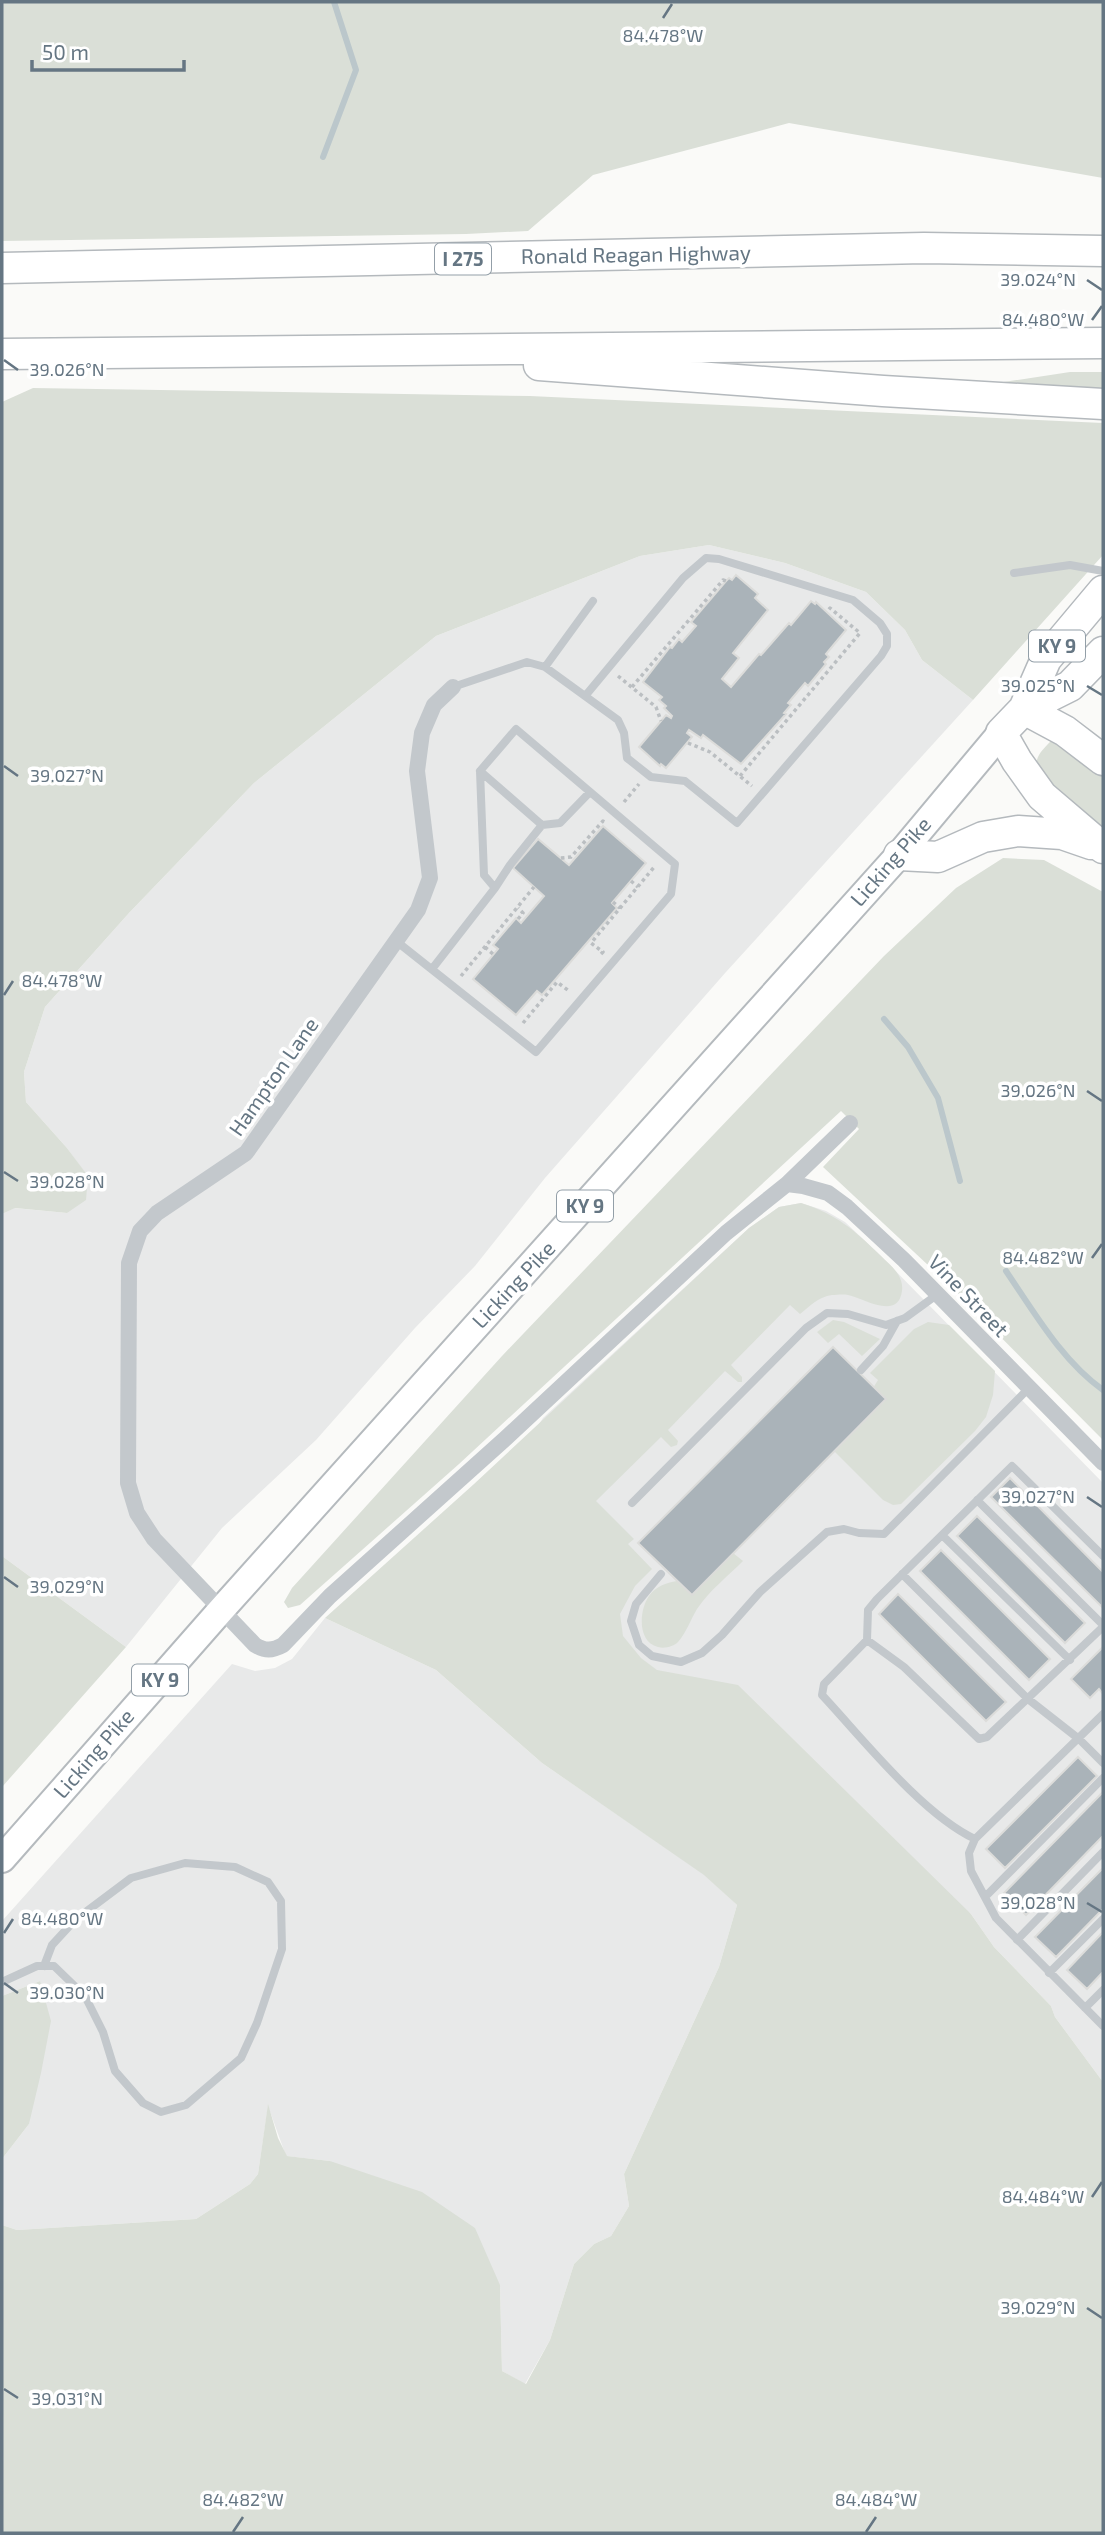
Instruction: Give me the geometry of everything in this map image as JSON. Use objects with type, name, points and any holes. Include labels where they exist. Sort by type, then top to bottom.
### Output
[{"type":"highway","name":"Ronald Reagan Highway","points":[[2,268],[924,248],[1103,251]]},
{"type":"highway","points":[[2,354],[1103,344]]},
{"type":"highway","points":[[361,349],[640,374],[1103,404]]},
{"type":"highway","name":"Licking Pike","points":[[1024,709],[1046,659],[1103,591]]},
{"type":"highway","name":"Licking Pike","points":[[1001,733],[1024,709],[1070,686],[1103,652]]},
{"type":"highway","points":[[1024,709],[1065,731],[1103,760]]},
{"type":"highway","points":[[1001,733],[1042,796],[1103,849]]},
{"type":"highway","points":[[899,855],[938,857],[983,837],[1018,831],[1062,834],[1103,849]]},
{"type":"main road","name":"Licking Pike","points":[[2,1859],[221,1609],[899,855],[1001,733]]},
{"type":"street","name":"Hampton Lane","points":[[453,687],[434,705],[422,733],[417,771],[430,878],[418,910],[246,1153],[158,1213],[140,1231],[129,1263],[128,1483],[137,1513],[155,1539],[221,1609],[261,1648],[274,1650],[283,1645],[330,1596],[506,1438],[726,1233],[787,1184]]},
{"type":"street","points":[[787,1184],[850,1123]]},
{"type":"street","name":"Vine Street","points":[[787,1184],[828,1194],[847,1207],[938,1294],[1103,1462]]},
{"type":"lane","points":[[453,687],[527,662],[545,667],[618,720],[624,733],[627,758],[647,774],[664,780],[685,781],[737,823],[881,656],[887,646],[887,634],[880,623],[853,600],[719,559],[706,558],[683,578],[586,695]]},
{"type":"lane","points":[[1014,573],[1070,565],[1103,571]]},
{"type":"lane","points":[[545,667],[593,601]]},
{"type":"lane","points":[[396,941],[536,1052],[671,894],[675,864],[516,729],[480,771],[484,875],[495,888]]},
{"type":"lane","points":[[480,771],[542,825]]},
{"type":"lane","points":[[432,969],[542,825],[560,823],[590,792]]},
{"type":"lane","points":[[632,1503],[806,1328],[827,1313],[848,1314],[886,1325],[905,1318],[938,1294]]},
{"type":"lane","points":[[861,1370],[883,1346],[897,1321]]},
{"type":"lane","points":[[661,1574],[636,1604],[631,1621],[639,1645],[652,1656],[681,1662],[702,1653],[760,1592],[827,1532],[844,1529],[859,1533],[884,1534],[1029,1388]]},
{"type":"lane","points":[[975,1839],[956,1830],[898,1777],[822,1695],[824,1684],[867,1640],[868,1610],[1012,1466],[1103,1556]]},
{"type":"lane","points":[[867,1640],[904,1667],[979,1739],[987,1737],[1103,1626],[977,1500]]},
{"type":"lane","points":[[942,1535],[1070,1660]]},
{"type":"lane","points":[[902,1574],[1028,1699],[1103,1763]]},
{"type":"lane","points":[[1103,1714],[975,1839],[969,1853],[971,1871],[996,1918],[1103,2026]]},
{"type":"lane","points":[[985,1897],[1103,1778]]},
{"type":"lane","points":[[1017,1940],[1103,1852]]},
{"type":"lane","points":[[2,1982],[37,1966],[44,1966],[54,1966],[85,1996],[103,2032],[115,2071],[143,2103],[160,2112],[186,2105],[241,2058],[257,2023],[282,1949],[281,1901],[268,1882],[235,1867],[184,1863],[131,1878],[75,1920],[52,1945],[44,1966]]},
{"type":"lane","points":[[1049,1973],[1103,1919]]},
{"type":"lane","points":[[1085,2008],[1103,1990]]},
{"type":"path","points":[[632,687],[723,580],[726,581]]},
{"type":"path","points":[[740,776],[860,633],[830,608],[827,612]]},
{"type":"path","points":[[609,668],[656,707],[662,721]]},
{"type":"path","points":[[688,743],[710,752],[762,794]]},
{"type":"path","points":[[615,813],[647,774]]},
{"type":"path","points":[[561,858],[571,857],[603,821],[613,830]]},
{"type":"path","points":[[594,962],[603,952],[590,942],[656,866]]},
{"type":"path","points":[[631,881],[638,887]]},
{"type":"path","points":[[470,984],[460,975],[534,887]]},
{"type":"path","points":[[613,902],[620,908]]},
{"type":"path","points":[[517,908],[523,913],[518,919]]},
{"type":"path","points":[[484,947],[494,955]]},
{"type":"path","points":[[520,1026],[557,982],[569,992],[578,982]]},
{"type":"shaded area","points":[[2,2],[1103,2],[1103,178],[789,123],[593,175],[528,231],[2,241]]},
{"type":"shaded area","points":[[1070,372],[1103,372],[1103,393],[997,383]]},
{"type":"shaded area","points":[[33,388],[530,396],[1103,423],[1103,555],[973,700],[922,660],[905,630],[866,592],[785,563],[709,545],[640,556],[436,636],[254,783],[129,913],[45,1007],[24,1072],[26,1102],[88,1176],[86,1200],[67,1213],[15,1208],[2,1214],[2,402]]},
{"type":"shaded area","points":[[709,545],[785,563],[866,592],[905,630],[922,660],[973,700],[726,972],[545,1178],[475,1266],[415,1328],[316,1440],[222,1528],[126,1647],[2,1556],[2,1214],[14,1208],[67,1213],[87,1176],[67,1148],[26,1102],[24,1072],[45,1007],[129,913],[254,783],[436,636],[640,556]]},
{"type":"shaded area","points":[[1051,741],[1062,741],[1103,774],[1103,832],[1037,773],[1036,763],[1039,756]]},
{"type":"shaded area","points":[[1003,858],[1044,860],[1103,892],[1103,1440],[944,1280],[823,1167],[859,1129],[841,1111],[459,1464],[300,1605],[288,1608],[284,1602],[292,1588],[502,1356],[884,956],[956,888]]},
{"type":"shaded area","points":[[801,1203],[826,1211],[845,1222],[1103,1483],[1103,2082],[1055,2017],[1051,2006],[994,1947],[971,1914],[651,1680],[435,1583],[543,1418],[749,1228],[779,1207]]},
{"type":"shaded area","points":[[801,1203],[844,1224],[888,1263],[901,1280],[899,1300],[894,1305],[887,1306],[848,1295],[832,1295],[818,1300],[800,1314],[790,1305],[731,1365],[742,1377],[742,1382],[738,1382],[725,1371],[668,1430],[678,1441],[677,1445],[671,1447],[661,1437],[596,1501],[634,1539],[628,1544],[652,1569],[635,1586],[620,1614],[623,1636],[641,1658],[657,1670],[738,1685],[971,1914],[994,1947],[1051,2006],[1055,2017],[1103,2082],[1103,2533],[2,2533],[2,2225],[17,2230],[196,2219],[250,2184],[258,2174],[268,2104],[278,2138],[287,2156],[330,2161],[422,2192],[475,2228],[500,2285],[502,2371],[526,2384],[550,2340],[574,2264],[594,2244],[611,2236],[629,2206],[624,2174],[719,1967],[737,1905],[704,1875],[542,1763],[436,1670],[325,1618],[474,1484],[749,1228],[779,1207]]},
{"type":"shaded area","points":[[833,1320],[844,1322],[880,1339],[862,1356],[839,1334],[828,1343],[817,1332]]},
{"type":"shaded area","points":[[928,1322],[949,1325],[995,1371],[993,1395],[986,1417],[975,1431],[901,1504],[893,1505],[883,1500],[834,1451],[878,1380],[870,1373],[914,1329]]},
{"type":"shaded area","points":[[733,1553],[743,1561],[702,1602],[678,1642],[664,1648],[651,1644],[643,1632],[642,1617],[643,1609],[652,1593],[661,1586],[677,1581],[692,1595]]},
{"type":"shaded area","points":[[2,1556],[126,1647],[2,1787]]},
{"type":"shaded area","points":[[325,1618],[436,1670],[542,1763],[705,1875],[737,1905],[719,1967],[624,2174],[629,2206],[611,2236],[594,2244],[574,2264],[550,2340],[525,2384],[502,2371],[500,2285],[330,2161],[286,2156],[268,2106],[258,2174],[250,2184],[196,2219],[17,2230],[2,2225],[2,2159],[29,2124],[40,1981],[2,1996],[2,1921],[232,1664],[255,1671],[275,1668],[292,1659]]},
{"type":"shaded area","points":[[40,1981],[51,2021],[41,2073],[29,2124],[2,2159],[2,1996]]},
{"type":"building","points":[[736,575],[758,594],[755,598],[768,610],[733,653],[739,658],[722,679],[731,687],[811,601],[815,604],[816,602],[846,630],[826,654],[829,657],[824,662],[826,664],[808,686],[805,683],[788,703],[791,705],[784,713],[786,714],[741,764],[703,735],[701,738],[689,730],[687,733],[692,737],[666,768],[661,764],[660,766],[639,747],[666,715],[671,718],[672,716],[659,700],[662,697],[643,682],[670,647],[679,639],[682,642],[696,626],[691,622],[726,581],[729,578],[732,580]]},
{"type":"building","points":[[603,826],[646,863],[612,903],[617,908],[542,995],[537,991],[516,1015],[473,979],[498,949],[493,945],[516,918],[521,923],[544,896],[513,868],[538,839],[569,865]]},
{"type":"building","points":[[833,1347],[886,1399],[692,1595],[638,1543]]},
{"type":"building","points":[[1010,1478],[1103,1572],[1102,1607],[991,1497]]},
{"type":"building","points":[[977,1516],[1085,1623],[1065,1643],[957,1536]]},
{"type":"building","points":[[941,1550],[1050,1659],[1029,1680],[920,1571]]},
{"type":"building","points":[[898,1594],[1006,1702],[986,1721],[879,1614]]},
{"type":"building","points":[[1103,1647],[1103,1694],[1099,1689],[1090,1698],[1071,1679]]},
{"type":"building","points":[[1078,1757],[1097,1776],[1005,1868],[986,1849]]},
{"type":"building","points":[[1103,1792],[1103,1836],[1026,1915],[1004,1893]]},
{"type":"building","points":[[1103,1868],[1103,1909],[1056,1957],[1035,1937]]},
{"type":"building","points":[[1103,1932],[1103,1972],[1087,1989],[1067,1970]]},
{"type":"waterway","points":[[323,157],[356,70],[334,2]]},
{"type":"waterway","points":[[884,1019],[908,1047],[938,1098],[960,1181]]},
{"type":"waterway","points":[[1006,1271],[1038,1319],[1074,1365],[1103,1390]]}]
